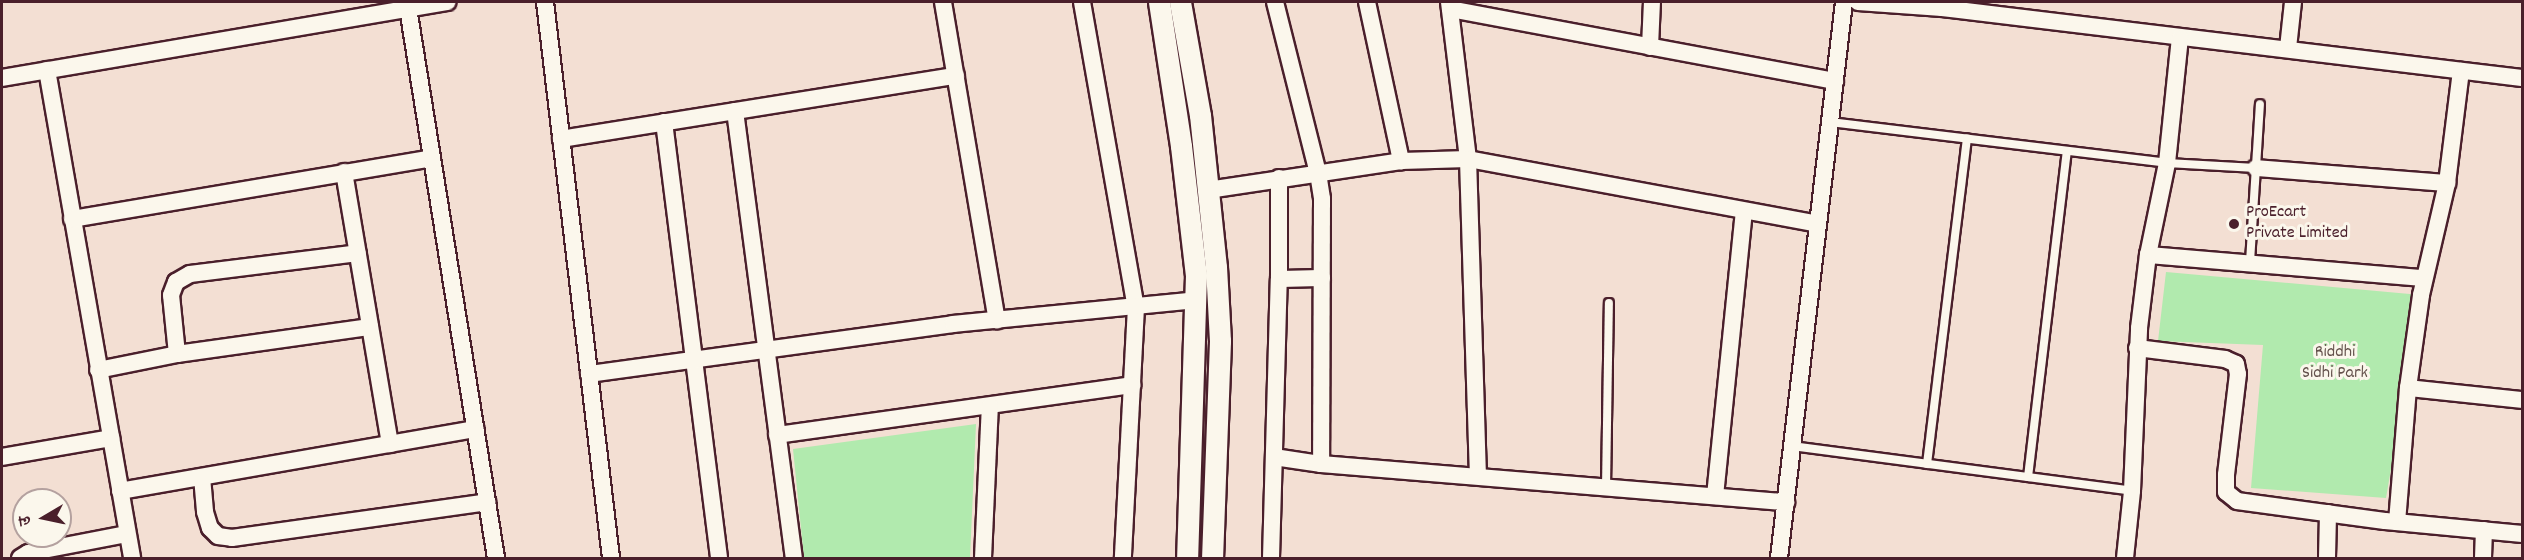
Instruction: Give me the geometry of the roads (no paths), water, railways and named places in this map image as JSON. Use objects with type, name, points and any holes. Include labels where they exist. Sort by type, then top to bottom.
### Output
[{"type":"street","points":[[2,78],[418,5],[448,2]]},
{"type":"street","points":[[545,2],[611,558]]},
{"type":"street","points":[[943,2],[997,320]]},
{"type":"street","points":[[1082,2],[1136,307],[1123,558]]},
{"type":"street","points":[[1159,2],[1181,146],[1196,275],[1187,558]]},
{"type":"street","points":[[1180,2],[1200,116],[1220,341],[1212,558]]},
{"type":"street","points":[[1275,2],[1318,173],[1322,278],[1321,464]]},
{"type":"street","points":[[1367,2],[1401,161]]},
{"type":"street","points":[[1650,47],[1652,2]]},
{"type":"street","points":[[1779,558],[1844,2]]},
{"type":"street","points":[[1858,2],[1942,5],[2180,38],[2288,48],[2523,78]]},
{"type":"street","points":[[2288,48],[2293,2]]},
{"type":"street","points":[[418,5],[432,158],[496,558]]},
{"type":"street","points":[[1478,476],[1468,159],[1449,5],[1650,47],[1835,81]]},
{"type":"street","points":[[2125,558],[2132,491],[2137,348],[2148,255],[2167,164],[2180,38]]},
{"type":"street","points":[[46,70],[132,558]]},
{"type":"street","points":[[2397,522],[2408,388],[2424,278],[2447,183],[2461,70]]},
{"type":"street","points":[[561,139],[956,76]]},
{"type":"street","points":[[735,111],[794,558]]},
{"type":"street","points":[[664,122],[719,558]]},
{"type":"street","points":[[72,219],[432,158]]},
{"type":"street","points":[[1208,190],[1401,161],[1468,159],[1818,224]]},
{"type":"street","points":[[2256,168],[2447,183]]},
{"type":"street","points":[[344,172],[390,444]]},
{"type":"street","points":[[1271,558],[1279,279],[1279,178]]},
{"type":"street","points":[[1715,496],[1744,212]]},
{"type":"street","points":[[177,354],[171,295],[176,282],[190,274],[358,253]]},
{"type":"street","points":[[2148,255],[2424,278]]},
{"type":"street","points":[[1279,279],[1322,278]]},
{"type":"street","points":[[589,374],[997,320],[1196,300]]},
{"type":"street","points":[[98,370],[177,354],[370,327]]},
{"type":"street","points":[[2137,348],[2226,359],[2236,364],[2238,374],[2226,492],[2237,501],[2397,522],[2523,534]]},
{"type":"street","points":[[777,435],[1132,385]]},
{"type":"street","points":[[2408,388],[2523,400]]},
{"type":"street","points":[[983,558],[990,406]]},
{"type":"street","points":[[120,491],[476,429]]},
{"type":"street","points":[[2,457],[111,438]]},
{"type":"street","points":[[1274,457],[1321,464],[1786,502]]},
{"type":"street","points":[[202,477],[205,512],[210,528],[218,536],[232,538],[487,502]]},
{"type":"street","points":[[2327,558],[2328,513]]},
{"type":"street","points":[[2483,558],[2484,530]]},
{"type":"street","points":[[20,558],[28,553],[127,534]]},
{"type":"lane","points":[[2250,262],[2260,104]]},
{"type":"lane","points":[[1830,122],[2167,164],[2256,168]]},
{"type":"lane","points":[[1927,464],[1967,138]]},
{"type":"lane","points":[[2028,477],[2067,151]]},
{"type":"lane","points":[[1606,486],[1609,303]]},
{"type":"lane","points":[[1792,446],[2132,491]]},
{"type":"place","name":"ProEcart Private Limited","points":[[2234,224]]},
{"type":"park label","name":"Riddhi Sidhi Park","points":[[2335,364]]}]
